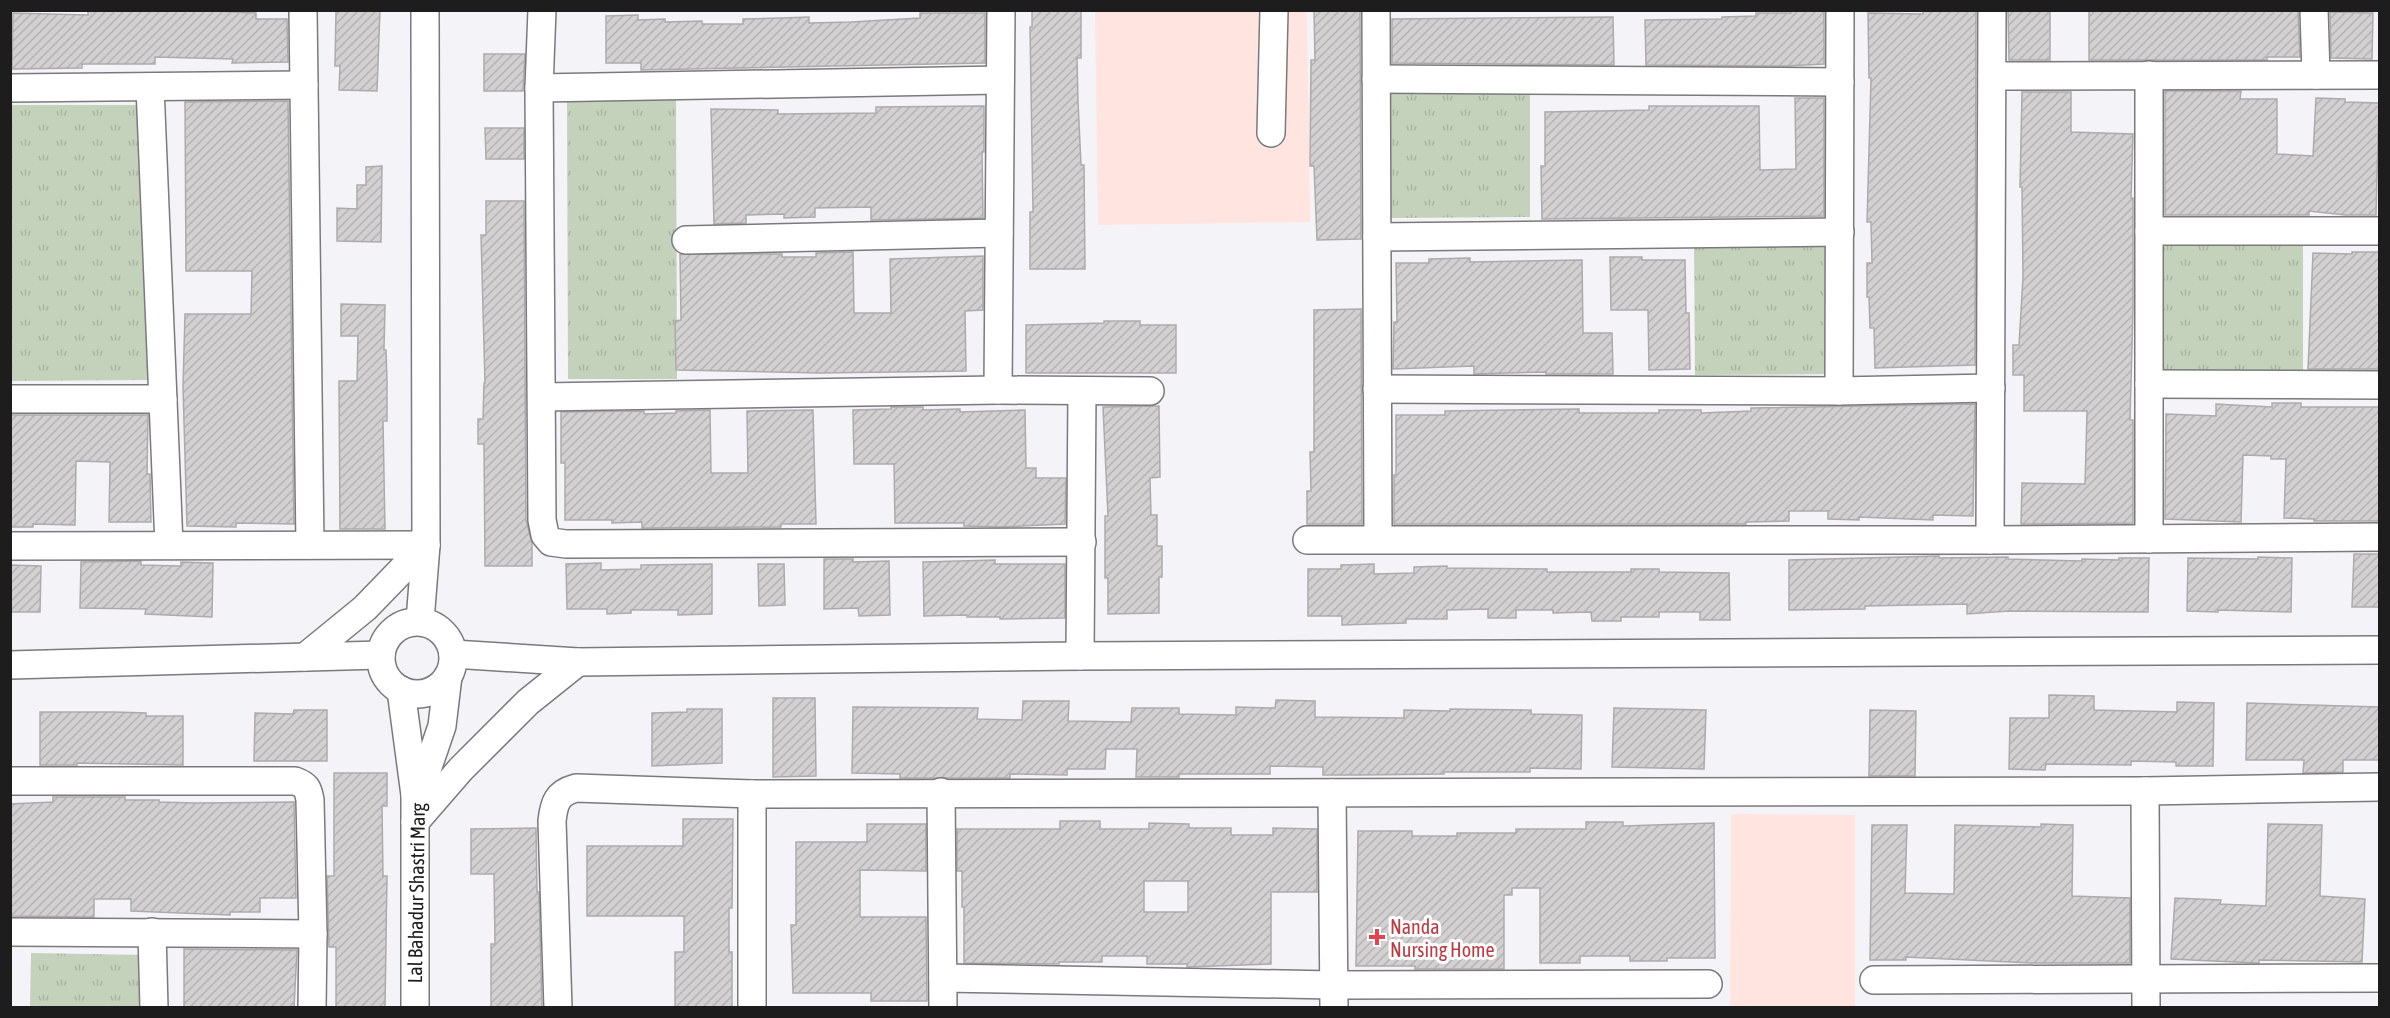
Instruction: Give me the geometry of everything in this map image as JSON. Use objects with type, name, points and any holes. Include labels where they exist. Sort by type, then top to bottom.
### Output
[{"type":"street","points":[[303,10],[310,545]]},
{"type":"street","points":[[420,621],[426,545],[425,10]]},
{"type":"street","points":[[542,10],[539,88],[542,520],[544,535],[551,542],[566,544],[1082,542]]},
{"type":"street","points":[[998,390],[1001,10]]},
{"type":"street","points":[[1271,133],[1274,10]]},
{"type":"street","points":[[1376,10],[1378,539]]},
{"type":"street","points":[[1839,391],[1840,10]]},
{"type":"street","points":[[1990,540],[1992,10]]},
{"type":"street","points":[[2314,10],[2316,75]]},
{"type":"street","points":[[2149,75],[2149,539]]},
{"type":"street","points":[[1992,76],[2379,75]]},
{"type":"street","points":[[1376,79],[1840,82]]},
{"type":"street","points":[[539,88],[1000,80]]},
{"type":"street","points":[[10,88],[304,85]]},
{"type":"street","points":[[150,87],[169,545]]},
{"type":"street","points":[[2149,231],[2379,231]]},
{"type":"street","points":[[1377,237],[1840,232]]},
{"type":"street","points":[[686,240],[999,233]]},
{"type":"street","points":[[2149,384],[2379,385]]},
{"type":"street","points":[[1377,389],[1839,391],[1990,388]]},
{"type":"street","points":[[542,397],[998,390],[1150,391]]},
{"type":"street","points":[[1080,656],[1082,391]]},
{"type":"street","points":[[10,399],[163,399]]},
{"type":"street","points":[[1307,540],[1990,540],[2379,537]]},
{"type":"street","points":[[10,546],[426,545]]},
{"type":"street","points":[[305,657],[365,608],[426,545]]},
{"type":"street","points":[[420,621],[433,625],[443,632],[450,642],[451,665],[432,691],[422,694],[401,690],[386,676],[381,655],[390,634],[409,622],[420,621]]},
{"type":"street","points":[[451,665],[1080,656],[2379,650]]},
{"type":"street","points":[[10,665],[381,655]]},
{"type":"street","points":[[415,809],[461,769],[513,716],[578,662]]},
{"type":"street","name":"Lal Bahadur Shastri Marg","points":[[415,1008],[415,809],[442,726],[451,665]]},
{"type":"street","points":[[401,690],[415,809]]},
{"type":"street","points":[[10,781],[295,781],[303,784],[308,789],[310,800],[312,1008]]},
{"type":"street","points":[[558,1008],[552,821],[558,796],[566,790],[576,788],[752,794],[2145,791],[2379,788]]},
{"type":"street","points":[[2145,791],[2146,1008]]},
{"type":"street","points":[[941,792],[943,1008]]},
{"type":"street","points":[[1332,793],[1334,996]]},
{"type":"street","points":[[752,794],[752,1008]]},
{"type":"street","points":[[10,932],[313,934]]},
{"type":"street","points":[[152,932],[154,1008]]},
{"type":"street","points":[[943,978],[1334,996],[1708,984]]},
{"type":"street","points":[[1874,981],[2379,978]]},
{"type":"shaded area","points":[[1095,11],[1307,11],[1310,222],[1098,225]]},
{"type":"shaded area","points":[[1731,814],[1855,815],[1855,1007],[1730,1007]]},
{"type":"green space","points":[[1530,88],[1530,217],[1390,218],[1389,89]]},
{"type":"green space","points":[[676,98],[677,379],[568,379],[567,99]]},
{"type":"green space","points":[[10,105],[147,105],[149,380],[11,381]]},
{"type":"green space","points":[[2303,242],[2303,372],[2163,373],[2162,243]]},
{"type":"green space","points":[[1835,244],[1836,374],[1695,375],[1694,245]]},
{"type":"green space","points":[[31,953],[143,955],[143,1007],[30,1008]]},
{"type":"building","points":[[194,10],[256,13],[256,19],[287,19],[288,62],[232,63],[233,59],[155,57],[155,64],[82,64],[82,68],[12,69],[13,13],[88,15],[88,11]]},
{"type":"building","points":[[336,10],[380,10],[377,91],[339,90],[340,66],[335,66]]},
{"type":"building","points":[[1032,10],[1081,10],[1081,58],[1077,58],[1081,165],[1084,165],[1085,269],[1030,269],[1030,212],[1033,212],[1030,27],[1032,27]]},
{"type":"building","points":[[1314,10],[1360,10],[1361,239],[1317,240],[1314,166],[1310,166],[1311,60],[1315,60]]},
{"type":"building","points":[[1791,10],[1824,10],[1824,64],[1646,65],[1645,20],[1722,19],[1722,17],[1756,16],[1756,13],[1791,13]]},
{"type":"building","points":[[1923,10],[1976,10],[1975,365],[1875,368],[1874,328],[1870,328],[1869,297],[1867,297],[1867,263],[1872,263],[1871,222],[1867,222],[1871,78],[1869,78],[1868,13],[1923,14]]},
{"type":"building","points":[[2008,10],[2050,10],[2050,60],[2009,60]]},
{"type":"building","points":[[2089,10],[2298,10],[2300,57],[2267,57],[2267,60],[2089,60]]},
{"type":"building","points":[[2330,12],[2373,13],[2372,59],[2331,58]]},
{"type":"building","points":[[920,13],[985,13],[985,63],[641,70],[641,63],[606,63],[606,16],[638,15],[638,20],[665,19],[665,22],[702,21],[702,24],[743,24],[743,19],[809,17],[809,23],[920,18]]},
{"type":"building","points":[[1613,17],[1614,65],[1392,63],[1392,19]]},
{"type":"building","points":[[484,54],[525,54],[523,91],[484,91]]},
{"type":"building","points":[[2165,91],[2241,91],[2240,99],[2277,99],[2277,154],[2313,156],[2316,98],[2379,103],[2376,215],[2345,215],[2309,211],[2309,215],[2165,215]]},
{"type":"building","points":[[2022,92],[2071,92],[2071,132],[2133,134],[2131,198],[2133,198],[2133,309],[2130,420],[2133,420],[2133,523],[2021,524],[2022,483],[2085,484],[2087,411],[2024,411],[2024,375],[2013,375],[2013,345],[2019,345],[2023,277],[2022,187],[2020,187]]},
{"type":"building","points":[[1795,98],[1824,98],[1824,216],[1542,219],[1541,166],[1545,166],[1545,112],[1649,110],[1649,106],[1759,106],[1760,170],[1796,169]]},
{"type":"building","points":[[288,101],[294,524],[236,523],[236,527],[187,526],[183,387],[185,314],[251,314],[252,271],[186,271],[185,102]]},
{"type":"building","points":[[984,106],[983,218],[871,220],[871,207],[815,208],[815,217],[784,218],[784,214],[746,215],[746,223],[714,224],[711,109],[778,110],[778,114],[876,113],[876,107]]},
{"type":"building","points":[[485,128],[524,128],[524,159],[486,159]]},
{"type":"building","points":[[382,166],[381,242],[337,241],[337,208],[357,209],[357,185],[366,185],[366,167]]},
{"type":"building","points":[[486,201],[524,201],[526,520],[532,543],[532,566],[485,566],[484,444],[478,444],[478,419],[483,419],[485,383],[481,235],[486,235]]},
{"type":"building","points":[[853,252],[854,313],[891,313],[890,259],[983,256],[983,310],[965,311],[966,371],[819,373],[676,370],[675,321],[681,320],[680,254],[782,254],[782,257],[816,257],[816,253]]},
{"type":"building","points":[[2352,252],[2379,252],[2379,369],[2308,369],[2313,253],[2352,254]]},
{"type":"building","points":[[1610,257],[1685,260],[1690,369],[1649,370],[1648,310],[1611,310]]},
{"type":"building","points":[[1470,258],[1470,262],[1582,260],[1583,333],[1612,333],[1613,374],[1546,374],[1546,372],[1474,374],[1474,366],[1393,369],[1394,322],[1397,322],[1396,263],[1429,263],[1429,259]]},
{"type":"building","points":[[341,304],[385,305],[387,421],[383,421],[385,529],[340,529],[339,381],[357,381],[358,336],[341,336]]},
{"type":"building","points":[[1361,309],[1362,524],[1307,524],[1307,491],[1311,491],[1310,452],[1314,452],[1314,310]]},
{"type":"building","points":[[1104,321],[1140,321],[1140,325],[1176,325],[1176,373],[1026,373],[1026,325],[1104,323]]},
{"type":"building","points":[[2272,403],[2301,403],[2301,407],[2379,407],[2379,521],[2314,521],[2314,519],[2284,518],[2286,459],[2243,455],[2241,522],[2165,519],[2166,414],[2216,416],[2216,404],[2272,407]]},
{"type":"building","points":[[1975,404],[1973,516],[1933,515],[1933,520],[1859,517],[1859,520],[1828,519],[1828,511],[1789,511],[1789,521],[1746,522],[1746,524],[1394,524],[1396,415],[1445,415],[1445,411],[1579,409],[1579,413],[1659,413],[1659,410],[1701,410],[1701,413],[1751,411],[1751,408]]},
{"type":"building","points":[[1159,406],[1160,477],[1150,478],[1151,515],[1157,515],[1157,546],[1162,546],[1159,613],[1108,614],[1108,578],[1105,578],[1105,516],[1108,516],[1103,407]]},
{"type":"building","points":[[891,407],[923,407],[923,410],[960,409],[960,412],[1025,410],[1026,468],[1036,468],[1036,478],[1066,478],[1065,524],[1001,527],[964,526],[964,523],[895,523],[894,464],[854,464],[853,410],[891,409]]},
{"type":"building","points":[[710,410],[711,473],[748,473],[747,411],[813,410],[816,524],[781,524],[781,527],[642,528],[642,522],[565,520],[565,463],[561,463],[561,412],[644,411],[644,414]]},
{"type":"building","points":[[10,415],[148,415],[147,474],[150,474],[151,522],[109,522],[110,462],[76,461],[75,525],[33,524],[33,527],[10,527]]},
{"type":"building","points":[[2354,554],[2379,554],[2379,607],[2352,607]]},
{"type":"building","points":[[1939,556],[1939,558],[2008,557],[2008,559],[2082,561],[2082,559],[2149,558],[2148,612],[2009,611],[1967,614],[1967,604],[1789,610],[1789,560]]},
{"type":"building","points":[[2258,557],[2292,558],[2291,612],[2187,611],[2188,558],[2258,559]]},
{"type":"building","points":[[824,559],[853,559],[853,562],[889,561],[890,615],[859,616],[858,608],[824,609]]},
{"type":"building","points":[[995,560],[995,564],[1065,564],[1065,618],[1000,619],[1000,617],[967,617],[967,615],[924,616],[923,562]]},
{"type":"building","points":[[141,561],[141,565],[181,566],[181,562],[213,563],[212,617],[145,614],[146,609],[80,608],[81,562]]},
{"type":"building","points":[[601,563],[601,570],[641,569],[641,565],[712,564],[712,614],[678,615],[678,610],[631,610],[631,613],[607,614],[607,609],[567,609],[566,564]]},
{"type":"building","points":[[758,564],[784,564],[785,605],[759,606]]},
{"type":"building","points":[[1374,564],[1374,574],[1414,573],[1414,567],[1447,566],[1447,568],[1547,569],[1547,572],[1631,572],[1631,569],[1659,569],[1659,572],[1729,573],[1730,620],[1700,620],[1700,612],[1659,612],[1659,617],[1621,617],[1621,621],[1592,621],[1591,612],[1553,613],[1553,610],[1516,610],[1516,618],[1488,618],[1488,609],[1447,610],[1447,619],[1406,619],[1406,623],[1342,625],[1342,616],[1308,616],[1308,569],[1341,569],[1341,565]]},
{"type":"building","points":[[10,565],[41,566],[40,612],[10,612]]},
{"type":"building","points":[[2049,695],[2094,696],[2094,710],[2177,712],[2177,702],[2214,703],[2213,766],[2176,766],[2176,762],[2131,761],[2131,765],[2046,764],[2045,770],[2009,769],[2010,718],[2049,718]]},
{"type":"building","points":[[773,698],[815,698],[816,776],[773,777]]},
{"type":"building","points":[[1276,700],[1315,701],[1315,717],[1404,718],[1404,710],[1450,711],[1450,709],[1531,710],[1531,714],[1582,715],[1581,769],[1530,768],[1530,772],[1323,775],[1323,767],[1270,766],[1270,774],[1179,774],[1179,777],[1136,777],[1137,749],[1106,749],[1105,769],[1067,769],[1067,775],[1010,774],[1010,778],[900,778],[900,774],[852,773],[853,707],[978,708],[977,719],[1022,720],[1023,701],[1069,701],[1068,721],[1131,722],[1132,708],[1179,708],[1179,714],[1236,715],[1236,707],[1275,708]]},
{"type":"building","points":[[2247,703],[2379,707],[2379,760],[2343,760],[2343,772],[2303,773],[2304,760],[2246,760]]},
{"type":"building","points":[[1614,708],[1706,710],[1704,769],[1612,767]]},
{"type":"building","points":[[687,709],[722,709],[722,763],[652,766],[652,713],[687,712]]},
{"type":"building","points":[[294,710],[327,710],[327,761],[254,761],[255,713],[293,714]]},
{"type":"building","points":[[1870,710],[1916,711],[1915,776],[1869,776]]},
{"type":"building","points":[[40,712],[114,712],[146,713],[146,716],[183,716],[183,765],[77,763],[77,765],[40,765]]},
{"type":"building","points":[[334,773],[387,773],[387,806],[382,806],[383,876],[387,876],[385,1008],[336,1008],[336,947],[329,947],[327,876],[334,876]]},
{"type":"building","points":[[53,797],[125,797],[125,800],[195,803],[294,802],[296,898],[260,898],[260,912],[230,912],[230,915],[131,911],[131,899],[94,899],[94,917],[10,916],[10,804],[53,802]]},
{"type":"building","points":[[683,819],[733,819],[732,908],[729,908],[732,1008],[675,1008],[675,952],[684,952],[684,916],[587,916],[587,846],[683,846]]},
{"type":"building","points":[[1060,821],[1100,821],[1100,829],[1149,829],[1149,823],[1189,824],[1189,828],[1231,828],[1231,835],[1273,835],[1273,828],[1317,829],[1317,892],[1271,892],[1271,964],[1187,967],[1187,964],[1147,964],[1147,956],[1102,956],[1102,962],[1059,962],[1059,964],[964,963],[964,907],[962,907],[962,871],[957,871],[957,829],[1060,829]],"holes":[[[1144,881],[1188,881],[1188,912],[1144,912]]]},
{"type":"building","points":[[1586,822],[1623,822],[1623,826],[1714,823],[1715,958],[1630,961],[1630,956],[1580,956],[1580,963],[1540,963],[1540,888],[1512,888],[1512,895],[1504,895],[1504,969],[1415,969],[1415,966],[1356,966],[1358,831],[1412,831],[1412,836],[1457,836],[1457,833],[1516,833],[1516,829],[1586,829]]},
{"type":"building","points":[[867,824],[926,824],[926,871],[860,870],[860,917],[926,917],[927,1001],[871,1001],[871,993],[793,993],[791,925],[796,925],[796,842],[867,842]]},
{"type":"building","points":[[2041,824],[2073,825],[2072,896],[2130,898],[2130,963],[2031,963],[1906,957],[1906,960],[1870,960],[1872,825],[1907,825],[1905,893],[1954,894],[1955,825],[2041,827]]},
{"type":"building","points":[[2268,824],[2322,825],[2320,896],[2365,899],[2362,962],[2259,960],[2259,963],[2256,963],[2171,959],[2175,898],[2221,900],[2220,904],[2266,906]]},
{"type":"building","points":[[536,828],[542,1008],[491,1008],[491,944],[495,944],[494,874],[471,874],[471,829]]},
{"type":"building","points":[[184,949],[297,950],[294,1008],[184,1008]]},
{"type":"place","name":"Nanda Nursing Home","points":[[1377,937]]}]
